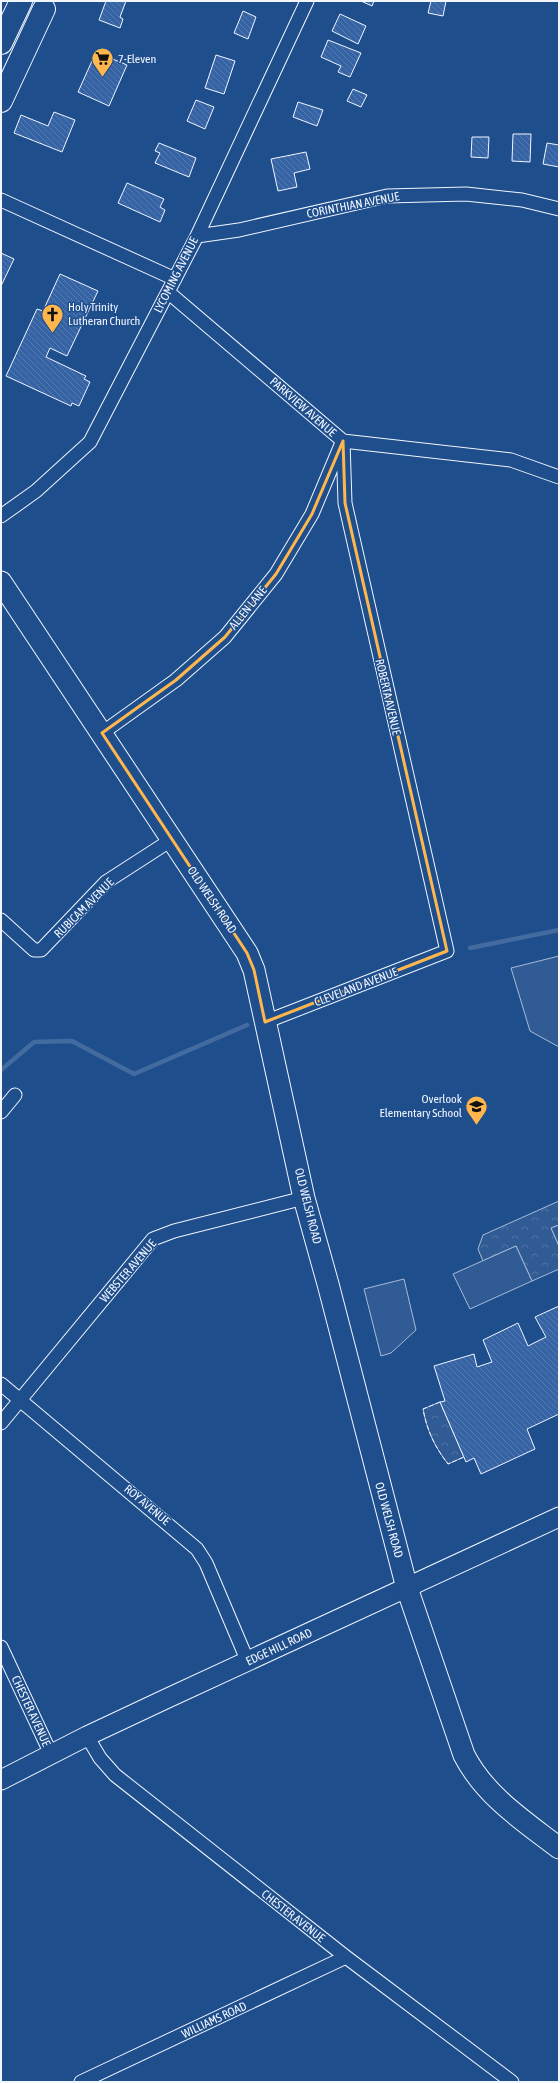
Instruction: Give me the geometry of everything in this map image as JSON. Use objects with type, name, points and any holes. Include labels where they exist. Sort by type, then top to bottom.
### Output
[{"type":"highway","points":[[1,43],[21,1]]},
{"type":"highway","points":[[1,101],[46,3]]},
{"type":"main road","name":"OLD WELSH ROAD","points":[[1,582],[247,953],[254,970],[304,1198],[328,1284],[407,1588],[464,1755],[472,1772],[495,1798],[559,1848]]},
{"type":"street","name":"LYCOMING AVENUE","points":[[1,516],[36,492],[90,442],[197,236],[307,1]]},
{"type":"street","name":"CORINTHIAN AVENUE","points":[[197,236],[239,230],[387,196],[466,194],[522,200],[559,209]]},
{"type":"street","points":[[1,200],[175,278]]},
{"type":"street","name":"PARKVIEW AVENUE","points":[[168,292],[343,441],[511,460],[559,477]]},
{"type":"street","name":"ALLEN LANE","points":[[102,733],[176,680],[229,631],[276,574],[312,514],[343,441]]},
{"type":"street","name":"ROBERTA AVENUE","points":[[343,441],[345,503],[447,951]]},
{"type":"street","name":"RUBICAM AVENUE","points":[[1,920],[34,950],[42,950],[106,882],[171,840]]},
{"type":"street","name":"CLEVELAND AVENUE","points":[[265,1022],[447,951]]},
{"type":"street","points":[[1,1112],[15,1095]]},
{"type":"street","name":"WEBSTER AVENUE","points":[[1,1423],[153,1239],[174,1231],[304,1198]]},
{"type":"street","name":"ROY AVENUE","points":[[1,1384],[197,1549],[206,1563],[248,1662]]},
{"type":"street","name":"EDGE HILL ROAD","points":[[1,1780],[87,1736],[559,1517]]},
{"type":"street","name":"CHESTER AVENUE","points":[[1,1647],[51,1754]]},
{"type":"street","name":"CHESTER AVENUE","points":[[87,1736],[100,1758],[115,1776],[346,1957],[512,2082]]},
{"type":"street","name":"WILLIAMS ROAD","points":[[81,2082],[346,1957]]},
{"type":"highlighted area","points":[[343,441],[345,503],[447,951],[265,1022],[254,970],[247,953],[102,733],[176,680],[225,637],[276,574],[312,514]]},
{"type":"green space","points":[[559,1201],[559,1225],[551,1228],[559,1246],[559,1269],[532,1281],[516,1246],[483,1261],[478,1249],[483,1235]]},
{"type":"green space","points":[[440,1402],[464,1457],[448,1464],[432,1438],[423,1409]]},
{"type":"shaded area","points":[[559,956],[559,1047],[530,1031],[511,968]]},
{"type":"shaded area","points":[[559,1225],[559,1246],[551,1228]]},
{"type":"shaded area","points":[[516,1246],[532,1281],[470,1309],[453,1274]]},
{"type":"shaded area","points":[[404,1279],[416,1330],[391,1353],[381,1356],[364,1289]]},
{"type":"building","points":[[106,1],[126,1],[120,17],[123,19],[120,28],[99,20]]},
{"type":"building","points":[[361,1],[374,1],[372,6]]},
{"type":"building","points":[[431,1],[446,1],[443,16],[428,13]]},
{"type":"building","points":[[243,11],[256,17],[248,39],[234,33]]},
{"type":"building","points":[[340,14],[366,26],[358,44],[332,31]]},
{"type":"building","points":[[328,40],[361,53],[350,77],[338,72],[341,66],[321,57]]},
{"type":"building","name":"7-Eleven","points":[[96,52],[127,65],[109,106],[78,92]]},
{"type":"building","points":[[216,55],[235,61],[224,94],[205,88]]},
{"type":"building","points":[[353,89],[367,95],[361,107],[347,101]]},
{"type":"building","points":[[196,100],[214,107],[205,129],[187,121]]},
{"type":"building","points":[[298,102],[323,110],[317,126],[293,117]]},
{"type":"building","points":[[54,112],[75,120],[62,152],[14,133],[21,115],[48,126]]},
{"type":"building","points":[[513,134],[531,134],[530,162],[512,161]]},
{"type":"building","points":[[472,137],[489,137],[488,158],[471,157]]},
{"type":"building","points":[[159,143],[196,158],[189,177],[155,163],[160,153],[155,151]]},
{"type":"building","points":[[547,143],[559,145],[559,167],[543,164]]},
{"type":"building","points":[[306,152],[310,169],[294,173],[297,187],[278,191],[271,159]]},
{"type":"building","points":[[127,183],[164,199],[160,207],[165,210],[160,222],[118,203]]},
{"type":"building","points":[[1,253],[14,259],[1,286]]},
{"type":"building","name":"Holy Trinity Lutheran Church","points":[[60,274],[98,291],[67,356],[50,348],[46,357],[86,376],[84,379],[90,382],[79,406],[72,403],[71,406],[6,376],[37,309],[43,311]]},
{"type":"building","points":[[559,1306],[559,1414],[527,1429],[535,1449],[481,1474],[474,1458],[466,1462],[440,1402],[445,1401],[434,1366],[474,1354],[477,1367],[492,1362],[483,1340],[518,1323],[528,1346],[546,1337],[535,1317]]},
{"type":"waterway","points":[[470,948],[559,930]]},
{"type":"waterway","points":[[1,1070],[34,1042],[72,1041],[134,1074],[247,1025]]},
{"type":"fence","points":[[440,1402],[423,1409],[432,1438],[448,1464],[464,1457]]},
{"type":"place","name":"7-Eleven","points":[[103,78]]},
{"type":"place","name":"Holy Trinity Lutheran Church","points":[[52,334]]},
{"type":"place","name":"Overlook Elementary School","points":[[477,1126]]}]
